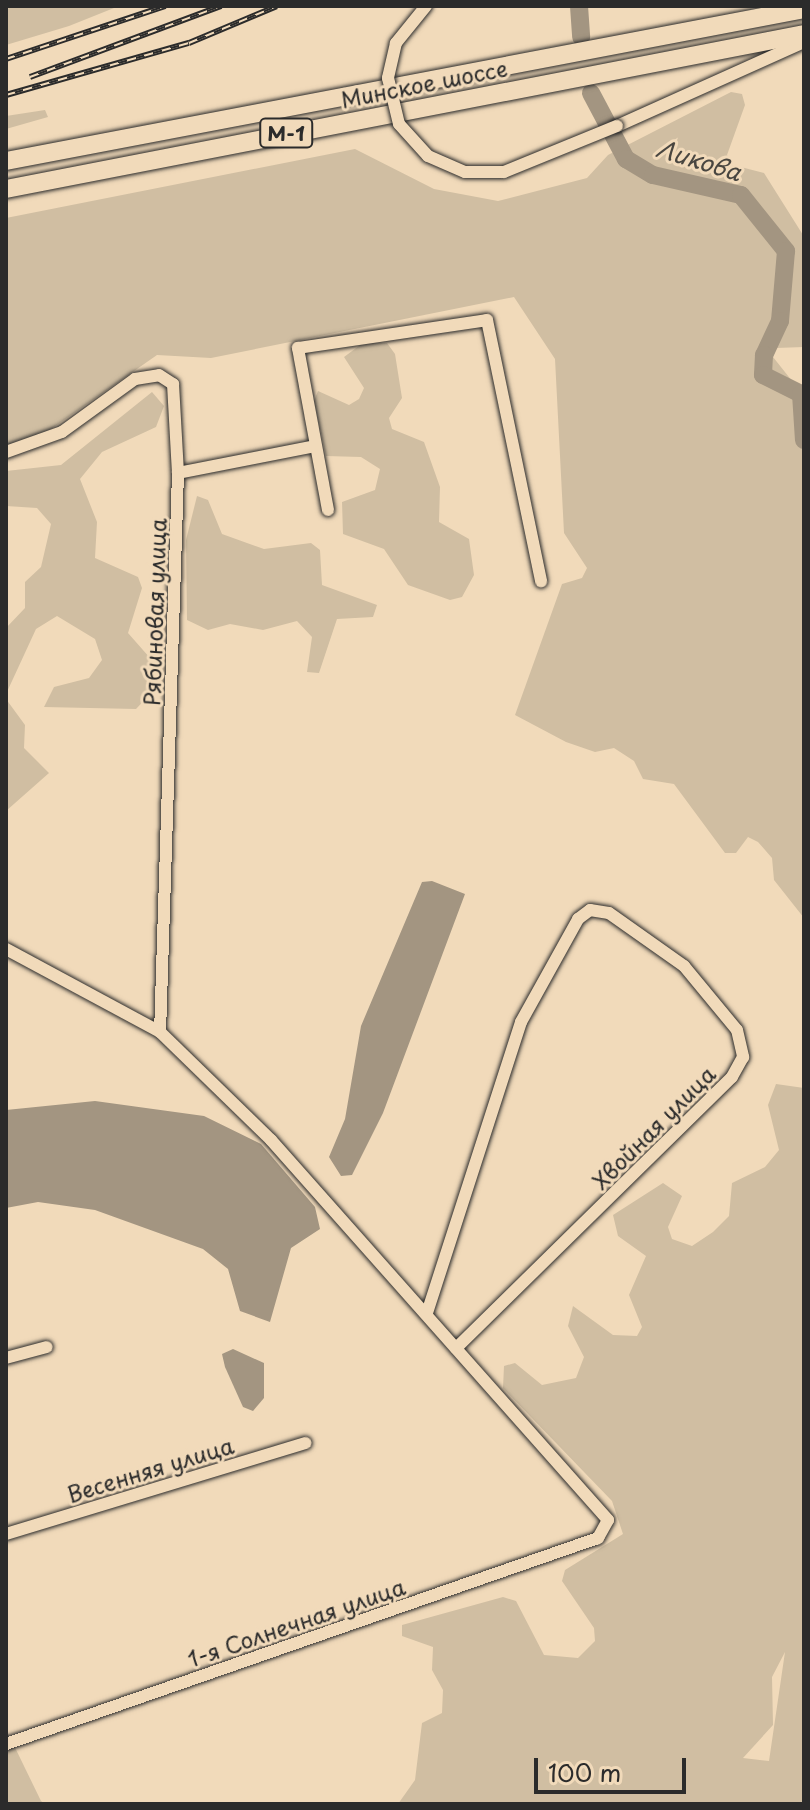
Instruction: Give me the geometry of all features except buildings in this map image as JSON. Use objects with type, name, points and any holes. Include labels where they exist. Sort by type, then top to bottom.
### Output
[{"type":"highway","name":"Минское шоссе","points":[[6,161],[804,9]]},
{"type":"highway","name":"Минское шоссе","points":[[6,189],[804,34]]},
{"type":"street","points":[[426,6],[396,43],[388,78],[399,124],[428,156],[465,172],[504,172],[617,126],[804,42]]},
{"type":"street","points":[[328,510],[298,348],[487,320],[541,581]]},
{"type":"street","name":"Рябиновая улица","points":[[6,452],[62,432],[135,379],[159,375],[175,393],[178,473],[160,1032]]},
{"type":"street","points":[[178,473],[315,446]]},
{"type":"street","name":"Хвойная улица","points":[[427,1313],[521,1022],[578,919],[590,910],[609,913],[684,966],[737,1030],[743,1057],[732,1077],[456,1348]]},
{"type":"street","points":[[6,949],[160,1032],[271,1140],[456,1348]]},
{"type":"street","points":[[6,1358],[47,1347]]},
{"type":"street","name":"1-я Солнечная улица","points":[[6,1744],[598,1538],[606,1513],[456,1348]]},
{"type":"street","name":"Весенняя улица","points":[[6,1534],[306,1443]]},
{"type":"shaded area","points":[[15,6],[119,6],[69,26],[6,45],[6,9]]},
{"type":"shaded area","points":[[731,92],[742,94],[745,105],[727,155],[733,165],[764,173],[803,235],[804,347],[776,348],[773,357],[804,396],[804,918],[774,880],[772,858],[758,842],[748,837],[736,853],[725,853],[674,784],[643,779],[634,761],[614,748],[595,752],[566,742],[515,715],[562,584],[582,578],[587,568],[564,533],[555,359],[514,297],[211,358],[157,355],[51,429],[6,450],[6,218],[355,149],[434,189],[498,201],[587,178],[608,155]]},
{"type":"shaded area","points":[[45,110],[48,117],[6,129],[6,116]]},
{"type":"shaded area","points":[[363,343],[387,343],[395,354],[402,398],[389,418],[392,429],[424,442],[440,487],[439,522],[469,539],[474,575],[462,597],[450,600],[408,585],[384,549],[343,534],[342,502],[375,490],[380,469],[361,457],[326,456],[314,401],[318,391],[349,405],[359,399],[364,388],[344,357]]},
{"type":"shaded area","points":[[152,392],[164,406],[156,427],[102,452],[80,479],[97,522],[95,558],[138,577],[142,588],[128,633],[150,658],[151,693],[136,709],[44,707],[54,687],[89,678],[102,660],[95,639],[57,616],[36,629],[6,694],[6,628],[25,608],[25,582],[41,567],[51,524],[37,508],[6,506],[6,471],[61,465]]},
{"type":"shaded area","points":[[197,496],[208,500],[222,534],[264,549],[311,543],[320,550],[322,585],[377,605],[373,617],[337,619],[319,673],[307,672],[312,637],[297,621],[263,630],[230,624],[208,630],[187,620],[186,540]]},
{"type":"shaded area","points":[[6,699],[25,725],[24,748],[49,773],[6,811]]},
{"type":"shaded area","points":[[432,881],[465,894],[383,1113],[352,1175],[341,1176],[329,1157],[345,1119],[361,1026],[422,882]]},
{"type":"shaded area","points":[[776,1084],[804,1088],[804,1804],[398,1804],[415,1780],[422,1723],[442,1713],[443,1690],[432,1670],[433,1647],[402,1636],[402,1625],[503,1597],[516,1601],[544,1655],[578,1658],[595,1641],[594,1628],[562,1581],[565,1570],[623,1534],[612,1501],[503,1388],[504,1366],[515,1363],[542,1385],[576,1378],[584,1357],[568,1326],[573,1306],[613,1335],[637,1336],[642,1327],[629,1295],[646,1256],[618,1236],[613,1215],[663,1183],[682,1196],[668,1227],[672,1239],[692,1246],[713,1232],[729,1216],[732,1183],[765,1167],[779,1150],[768,1105]],"holes":[[[785,1652],[769,1761],[743,1758],[773,1725],[772,1677]]]},
{"type":"shaded area","points":[[95,1101],[204,1116],[261,1144],[315,1207],[320,1229],[291,1248],[270,1322],[240,1311],[228,1269],[203,1249],[95,1210],[38,1202],[6,1208],[6,1110]]},
{"type":"shaded area","points":[[233,1349],[264,1363],[264,1398],[253,1411],[243,1407],[225,1367],[222,1354]]},
{"type":"shaded area","points":[[6,1729],[41,1801],[45,1804],[6,1804]]},
{"type":"waterway","name":"Ликова","points":[[579,6],[581,37]]},
{"type":"waterway","name":"Ликова","points":[[591,93],[626,159],[653,175],[741,195],[786,251],[780,321],[764,355],[763,375],[801,394],[804,440]]},
{"type":"railway","points":[[6,59],[165,6]]},
{"type":"railway","points":[[30,77],[221,6]]},
{"type":"railway","points":[[6,95],[189,43],[277,6]]}]
